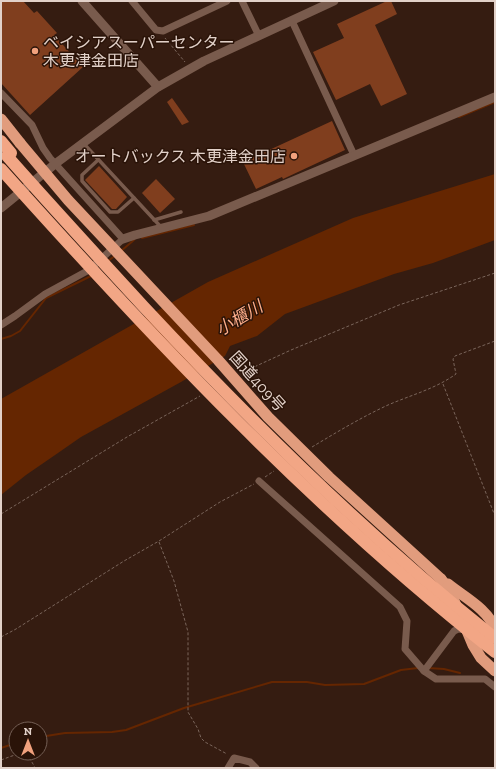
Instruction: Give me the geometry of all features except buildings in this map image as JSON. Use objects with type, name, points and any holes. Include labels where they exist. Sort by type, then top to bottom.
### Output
[{"type":"highway","name":"国道409号","points":[[1,119],[68,200],[218,360],[268,417],[329,477],[441,579],[491,617],[495,629]]},
{"type":"highway","points":[[1,141],[6,153],[45,209],[195,380],[305,489],[379,556],[463,628],[495,652]]},
{"type":"highway","points":[[1,169],[45,209],[311,478],[387,547],[495,638]]},
{"type":"highway","points":[[1,178],[12,189],[45,209]]},
{"type":"highway","name":"国道409号","points":[[441,579],[451,593],[473,646],[481,658],[495,671]]},
{"type":"street","points":[[132,1],[156,30],[160,31],[163,31],[227,1]]},
{"type":"street","points":[[242,1],[259,36]]},
{"type":"street","points":[[1,208],[55,164],[158,87],[204,61],[334,1]]},
{"type":"street","points":[[87,3],[158,87]]},
{"type":"street","points":[[292,21],[354,155]]},
{"type":"street","points":[[1,93],[32,125],[43,148],[55,164],[123,239]]},
{"type":"street","points":[[1,325],[45,294],[89,270],[123,239],[208,216],[495,97]]},
{"type":"street","points":[[258,481],[400,607],[407,621],[405,649],[424,671],[436,679],[485,679],[495,687]]},
{"type":"street","points":[[424,671],[454,631],[458,629],[466,630]]},
{"type":"street","points":[[228,768],[234,758],[250,762],[256,768]]},
{"type":"lane","points":[[83,143],[162,228]]},
{"type":"lane","points":[[98,160],[82,175],[82,181],[110,212],[118,212],[134,198]]},
{"type":"lane","points":[[154,220],[181,212]]},
{"type":"path","points":[[160,31],[186,63]]},
{"type":"path","points":[[236,376],[291,350],[399,305],[495,273]]},
{"type":"path","points":[[312,448],[369,414],[442,384],[456,374],[453,359],[456,356],[495,341]]},
{"type":"path","points":[[442,384],[495,516]]},
{"type":"path","points":[[1,514],[127,437],[203,394]]},
{"type":"path","points":[[1,637],[278,468]]},
{"type":"path","points":[[159,542],[174,581],[188,632],[188,712],[198,729],[201,738],[205,742],[234,758]]},
{"type":"path","points":[[1,760],[16,754],[25,754],[31,758],[35,768]]},
{"type":"water","name":"小櫃川","points":[[495,174],[495,240],[433,263],[394,274],[285,314],[257,336],[230,346],[225,356],[81,437],[26,475],[1,495],[1,399],[208,282],[353,218]]},
{"type":"waterway","points":[[459,117],[495,102]]},
{"type":"waterway","points":[[142,238],[194,225]]},
{"type":"waterway","points":[[121,251],[134,240]]},
{"type":"waterway","points":[[108,261],[116,255]]},
{"type":"waterway","points":[[1,339],[20,331],[46,298],[91,276]]},
{"type":"waterway","points":[[48,736],[65,733],[112,732],[126,730],[184,708],[272,682],[307,682],[325,685],[364,684],[401,670],[418,668]]},
{"type":"waterway","points":[[428,668],[444,669],[460,673]]},
{"type":"waterway","points":[[1,748],[8,746]]},
{"type":"place","name":"ベイシアスーパーセンター 木更津金田店","points":[[35,51]]},
{"type":"place","name":"オートバックス 木更津金田店","points":[[294,156]]}]
